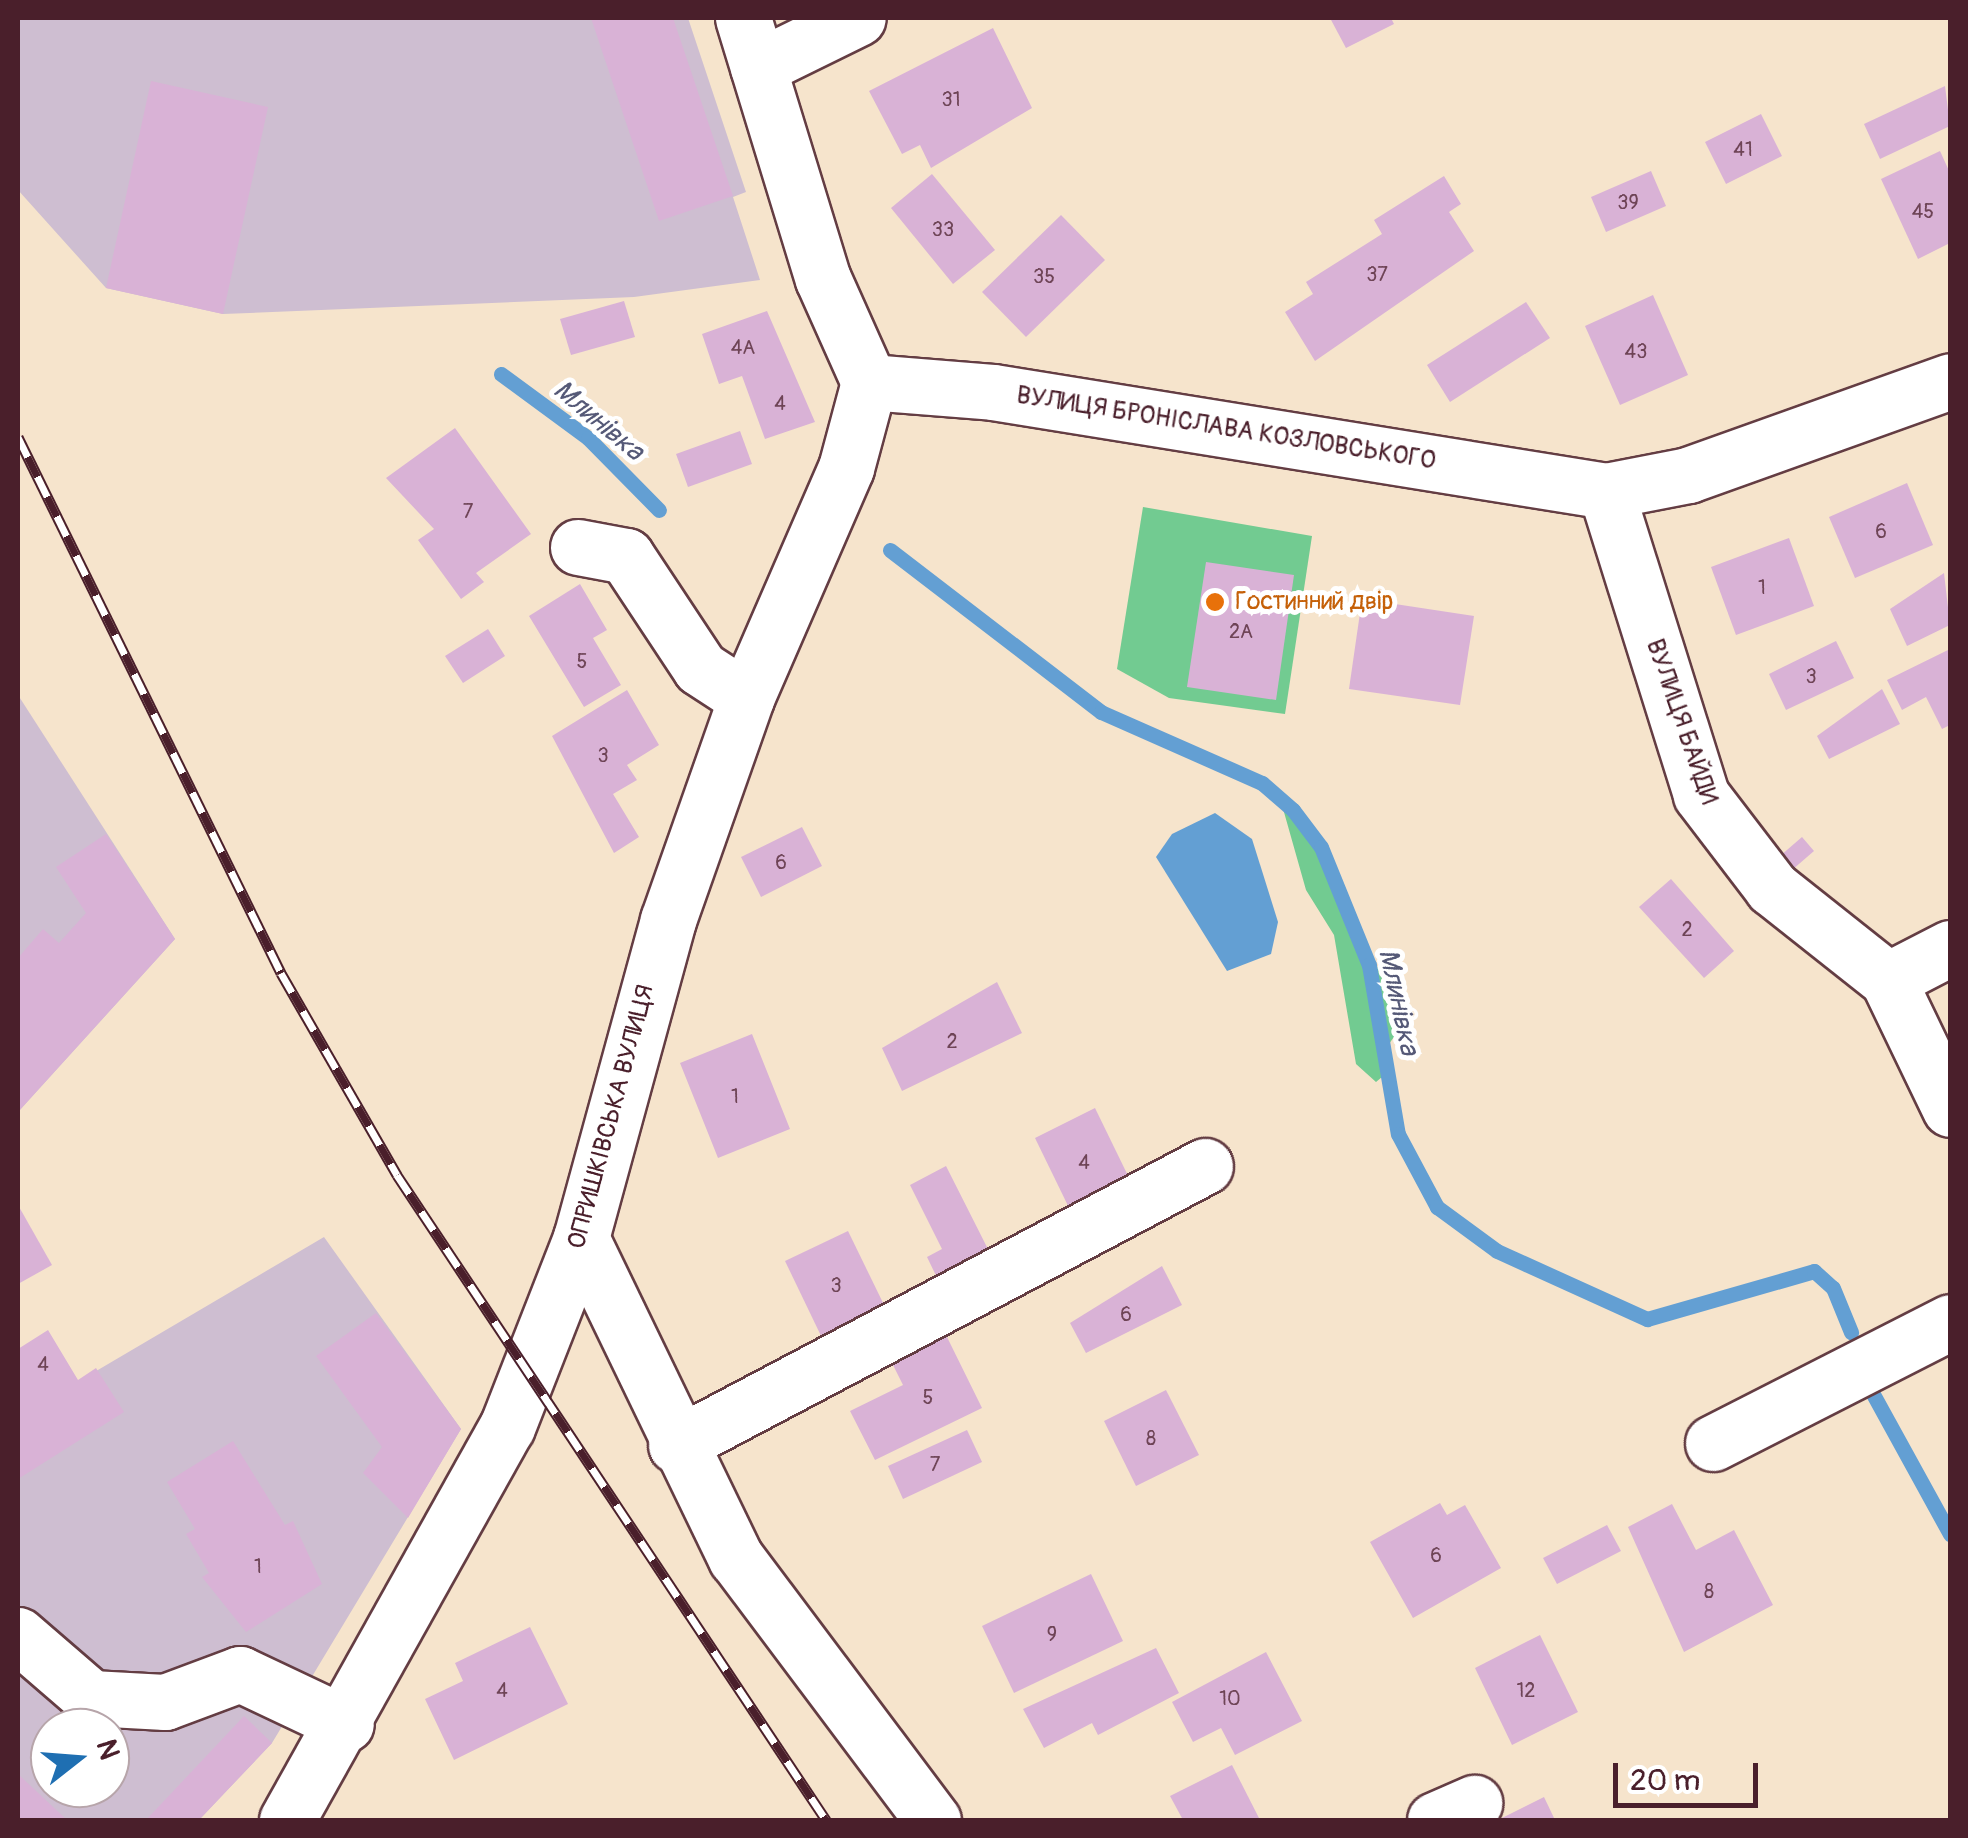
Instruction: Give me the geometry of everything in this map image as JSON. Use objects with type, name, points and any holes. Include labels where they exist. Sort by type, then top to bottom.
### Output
[{"type":"street","points":[[858,18],[751,42],[823,279],[869,382]]},
{"type":"street","name":"ВУЛИЦЯ БРОНІСЛАВА КОЗЛОВСЬКОГО","points":[[869,382],[993,392],[1606,490],[1688,476],[1950,381]]},
{"type":"street","name":"ОПРИШКІВСЬКА ВУЛИЦЯ","points":[[287,1820],[346,1724],[498,1445],[581,1238],[629,1042],[746,698],[846,468],[869,382]]},
{"type":"street","name":"ВУЛИЦЯ БАЙДИ","points":[[1606,490],[1701,795],[1772,888],[1888,980],[1950,1109]]},
{"type":"street","points":[[578,547],[626,556],[700,668],[746,698]]},
{"type":"street","points":[[1888,980],[1950,948]]},
{"type":"street","points":[[676,1445],[1205,1166]]},
{"type":"street","points":[[581,1238],[618,1299],[676,1445],[736,1558],[933,1820]]},
{"type":"street","points":[[1713,1443],[1950,1322]]},
{"type":"street","points":[[18,1635],[91,1698],[165,1702],[240,1674],[346,1724]]},
{"type":"shaded area","points":[[18,18],[688,18],[746,192],[733,197],[760,280],[634,297],[223,314],[106,288],[18,190]]},
{"type":"shaded area","points":[[18,695],[175,939],[18,1112]]},
{"type":"shaded area","points":[[324,1237],[461,1429],[272,1743],[199,1820],[18,1820],[18,1417]]},
{"type":"green space","name":"Гостинний двір","points":[[1143,507],[1312,536],[1285,714],[1169,698],[1117,669]]},
{"type":"green space","points":[[1280,798],[1321,847],[1369,965],[1395,973],[1396,1034],[1384,1051],[1388,1072],[1376,1082],[1356,1064],[1334,935],[1306,890]]},
{"type":"water","points":[[1215,813],[1252,839],[1278,922],[1271,954],[1227,971],[1156,857],[1172,834]]},
{"type":"building","points":[[591,18],[673,18],[733,196],[659,221]]},
{"type":"building","points":[[1330,18],[1391,18],[1394,24],[1346,48]]},
{"type":"building","points":[[993,28],[1032,108],[931,168],[920,145],[902,154],[869,91]]},
{"type":"building","points":[[151,81],[268,107],[223,314],[106,288]]},
{"type":"building","points":[[1945,86],[1950,126],[1880,159],[1864,124]]},
{"type":"building","points":[[1761,114],[1782,156],[1726,184],[1705,142]]},
{"type":"building","points":[[1940,151],[1950,173],[1950,243],[1918,259],[1881,179]]},
{"type":"building","points":[[1651,171],[1666,206],[1606,232],[1591,197]]},
{"type":"building","points":[[932,174],[995,250],[953,284],[891,208]]},
{"type":"building","points":[[1444,176],[1461,204],[1449,212],[1474,251],[1315,361],[1285,312],[1313,294],[1306,282],[1382,234],[1374,220]]},
{"type":"building","points":[[1061,215],[1105,260],[1026,337],[982,292]]},
{"type":"building","points":[[1653,295],[1688,375],[1620,405],[1585,326]]},
{"type":"building","points":[[624,301],[635,337],[571,355],[560,319]]},
{"type":"building","points":[[1526,302],[1550,338],[1450,402],[1427,365]]},
{"type":"building","points":[[767,311],[815,422],[765,439],[742,376],[719,384],[702,334]]},
{"type":"building","points":[[455,428],[531,534],[476,573],[484,582],[461,599],[418,540],[434,529],[386,478]]},
{"type":"building","points":[[740,431],[752,464],[688,487],[676,454]]},
{"type":"building","points":[[1907,483],[1933,545],[1855,578],[1829,517]]},
{"type":"building","points":[[1789,538],[1814,606],[1736,635],[1711,567]]},
{"type":"building","points":[[1206,562],[1294,575],[1276,700],[1187,687]]},
{"type":"building","points":[[1944,573],[1950,625],[1907,646],[1890,609]]},
{"type":"building","points":[[580,584],[607,630],[593,638],[621,685],[584,707],[529,616]]},
{"type":"building","points":[[1362,599],[1474,616],[1460,705],[1349,689]]},
{"type":"building","points":[[488,629],[505,656],[463,683],[445,656]]},
{"type":"building","points":[[1836,641],[1854,678],[1786,710],[1769,674]]},
{"type":"building","points":[[1948,650],[1950,725],[1942,729],[1926,697],[1902,710],[1887,680]]},
{"type":"building","points":[[1882,689],[1900,724],[1829,759],[1817,736]]},
{"type":"building","points":[[627,690],[659,745],[627,765],[637,780],[613,794],[639,837],[614,853],[552,736]]},
{"type":"building","points":[[802,827],[822,866],[761,897],[741,857]]},
{"type":"building","points":[[106,834],[175,939],[18,1112],[18,958],[43,929],[59,943],[86,913],[56,867]]},
{"type":"building","points":[[1802,837],[1814,851],[1792,870],[1780,856]]},
{"type":"building","points":[[1671,879],[1734,951],[1704,978],[1639,907]]},
{"type":"building","points":[[997,982],[1022,1033],[902,1091],[882,1048]]},
{"type":"building","points":[[752,1034],[790,1129],[718,1158],[680,1063]]},
{"type":"building","points":[[1095,1108],[1133,1186],[1073,1216],[1035,1138]]},
{"type":"building","points":[[946,1166],[995,1263],[943,1290],[927,1257],[942,1249],[910,1185]]},
{"type":"building","points":[[18,1205],[52,1265],[18,1284]]},
{"type":"building","points":[[848,1231],[886,1309],[823,1340],[785,1261]]},
{"type":"building","points":[[1162,1266],[1182,1305],[1086,1353],[1070,1323]]},
{"type":"building","points":[[376,1313],[461,1429],[408,1518],[363,1473],[382,1447],[316,1356]]},
{"type":"building","points":[[48,1330],[78,1380],[96,1368],[124,1412],[18,1479],[18,1349]]},
{"type":"building","points":[[946,1335],[982,1408],[875,1460],[850,1411],[903,1385],[891,1361]]},
{"type":"building","points":[[1166,1390],[1199,1455],[1136,1486],[1104,1421]]},
{"type":"building","points":[[967,1430],[982,1462],[903,1499],[888,1466]]},
{"type":"building","points":[[233,1441],[285,1525],[293,1521],[322,1584],[246,1632],[202,1577],[209,1573],[186,1534],[195,1529],[167,1482]]},
{"type":"building","points":[[1440,1503],[1447,1515],[1465,1505],[1501,1568],[1413,1618],[1370,1542]]},
{"type":"building","points":[[1672,1504],[1696,1550],[1734,1530],[1773,1605],[1684,1652],[1628,1527]]},
{"type":"building","points":[[1607,1525],[1621,1551],[1557,1584],[1543,1558]]},
{"type":"building","points":[[1091,1574],[1123,1641],[1014,1693],[982,1626]]},
{"type":"building","points":[[530,1627],[568,1704],[454,1760],[425,1699],[463,1681],[455,1663]]},
{"type":"building","points":[[1540,1635],[1578,1712],[1512,1745],[1475,1668]]},
{"type":"building","points":[[1156,1648],[1179,1693],[1098,1735],[1092,1723],[1044,1748],[1023,1709]]},
{"type":"building","points":[[1266,1652],[1302,1721],[1235,1755],[1221,1728],[1193,1742],[1172,1702]]},
{"type":"building","points":[[244,1716],[272,1743],[199,1820],[146,1820]]},
{"type":"building","points":[[1232,1765],[1260,1820],[1183,1820],[1170,1796]]},
{"type":"building","points":[[18,1774],[30,1785],[30,1808],[54,1808],[67,1820],[18,1820]]},
{"type":"building","points":[[1544,1797],[1555,1820],[1498,1820]]},
{"type":"waterway","name":"Млинівка","points":[[501,374],[588,438],[659,510]]},
{"type":"waterway","name":"Млинівка","points":[[890,550],[1101,712],[1262,783],[1293,810],[1321,847],[1369,965],[1398,1134],[1437,1207],[1497,1251],[1647,1319],[1814,1271],[1833,1288],[1851,1332]]},
{"type":"waterway","name":"Млинівка","points":[[1873,1394],[1950,1534]]},
{"type":"railway","points":[[18,437],[281,973],[397,1175],[826,1820]]},
{"type":"place","name":"Гостинний двір","points":[[1215,602]]}]
